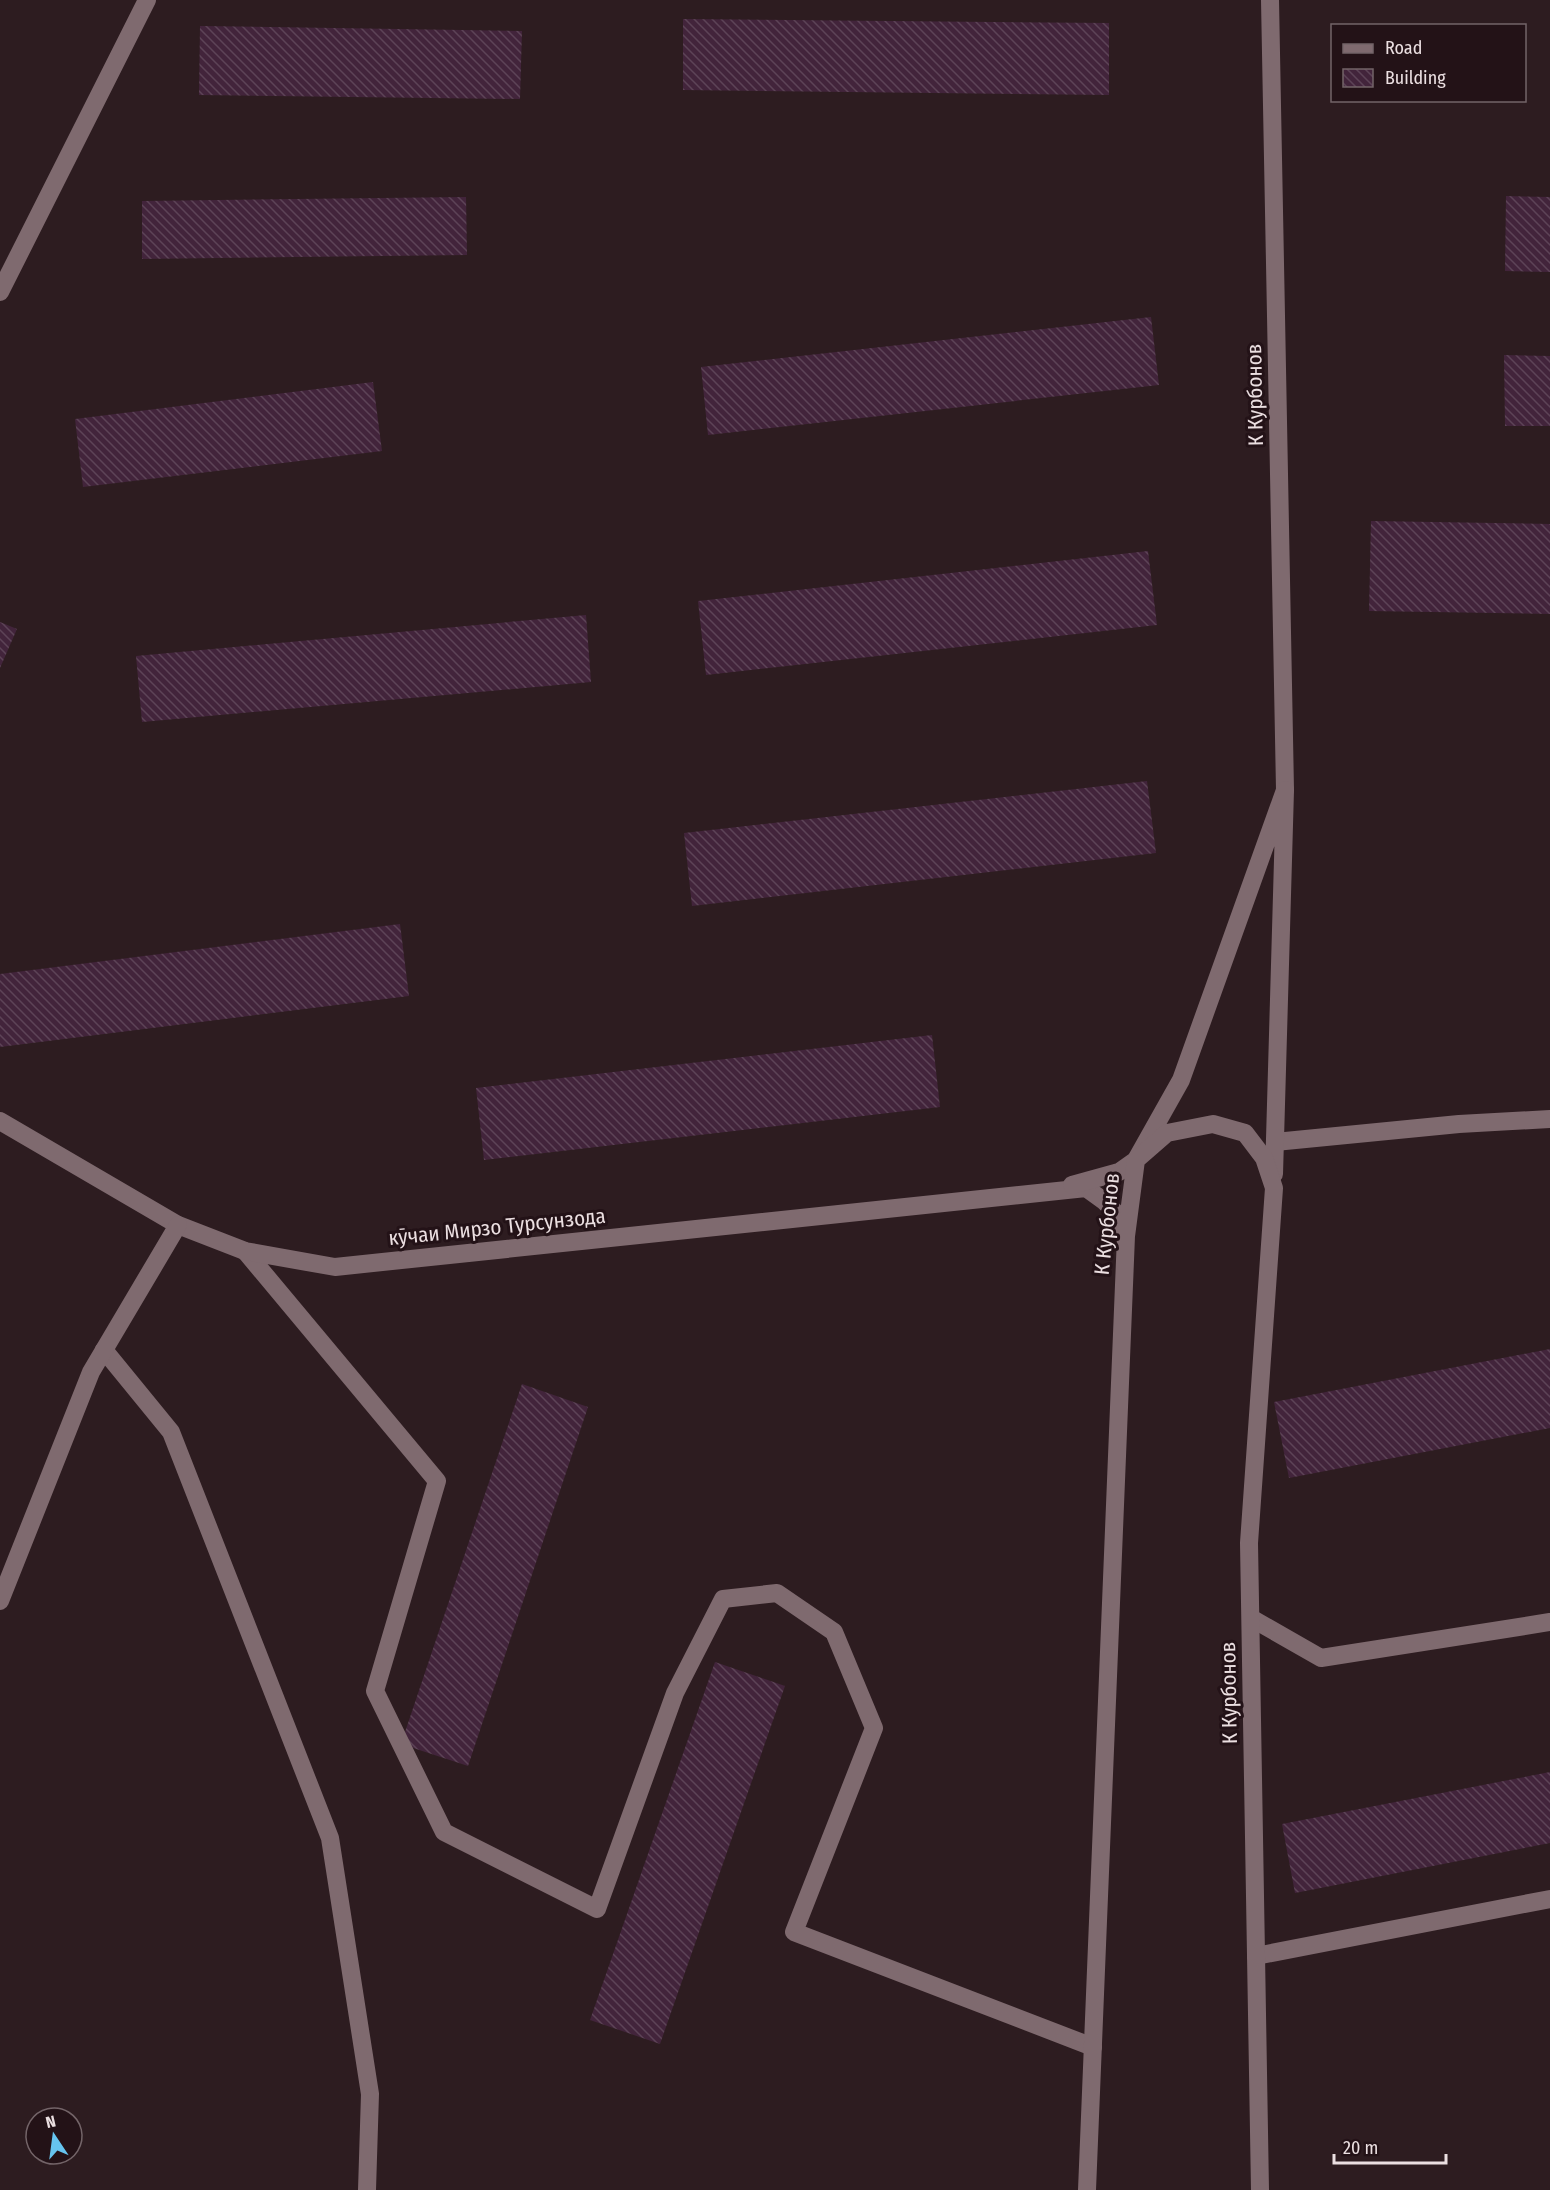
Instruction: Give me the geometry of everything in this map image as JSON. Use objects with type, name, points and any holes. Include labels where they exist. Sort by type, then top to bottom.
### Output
[{"type":"street","points":[[0,292],[147,0]]},
{"type":"street","name":"К Курбонов","points":[[1260,2190],[1249,1543],[1274,1188],[1285,790],[1270,0]]},
{"type":"street","points":[[1032,1193],[1094,1180],[1119,1172],[1136,1160],[1181,1080],[1285,790]]},
{"type":"street","points":[[1275,1142],[1459,1124],[1550,1119]]},
{"type":"street","name":"кӯчаи Мирзо Турсунзода","points":[[0,1121],[178,1225],[245,1251],[335,1267],[1032,1193]]},
{"type":"street","name":"К Курбонов","points":[[1088,2190],[1126,1236],[1136,1160],[1167,1133],[1213,1124],[1245,1133],[1264,1158],[1274,1188]]},
{"type":"street","points":[[1032,1193],[1086,1188],[1117,1214],[1126,1236]]},
{"type":"street","points":[[0,1601],[91,1372],[178,1225]]},
{"type":"street","points":[[245,1251],[437,1481],[375,1691],[444,1832],[597,1910],[675,1693],[723,1599],[777,1593],[834,1632],[874,1728],[794,1932],[1093,2047]]},
{"type":"street","points":[[104,1350],[171,1431],[330,1838],[370,2094],[367,2190]]},
{"type":"street","points":[[1251,1618],[1321,1658],[1550,1622]]},
{"type":"street","points":[[1256,1956],[1550,1899]]},
{"type":"building","points":[[683,19],[1109,23],[1109,95],[683,90]]},
{"type":"building","points":[[200,26],[522,31],[520,99],[199,95]]},
{"type":"building","points":[[1506,196],[1550,197],[1550,272],[1505,271]]},
{"type":"building","points":[[466,197],[467,255],[142,259],[142,201]]},
{"type":"building","points":[[1151,317],[1159,385],[708,435],[701,367]]},
{"type":"building","points":[[1504,355],[1550,356],[1550,426],[1505,426]]},
{"type":"building","points":[[373,382],[382,451],[83,487],[75,419]]},
{"type":"building","points":[[1371,521],[1550,524],[1550,614],[1369,611]]},
{"type":"building","points":[[1148,551],[1157,625],[706,675],[698,601]]},
{"type":"building","points":[[586,615],[591,682],[142,722],[136,656]]},
{"type":"building","points":[[0,622],[17,629],[0,668]]},
{"type":"building","points":[[1147,781],[1156,853],[692,906],[684,833]]},
{"type":"building","points":[[400,924],[409,996],[0,1047],[0,974]]},
{"type":"building","points":[[932,1035],[940,1107],[484,1160],[476,1088]]},
{"type":"building","points":[[1550,1349],[1550,1428],[1289,1478],[1274,1402]]},
{"type":"building","points":[[522,1384],[588,1407],[468,1766],[401,1744]]},
{"type":"building","points":[[715,1662],[785,1686],[660,2044],[590,2020]]},
{"type":"building","points":[[1550,1772],[1550,1843],[1295,1893],[1282,1824]]}]
